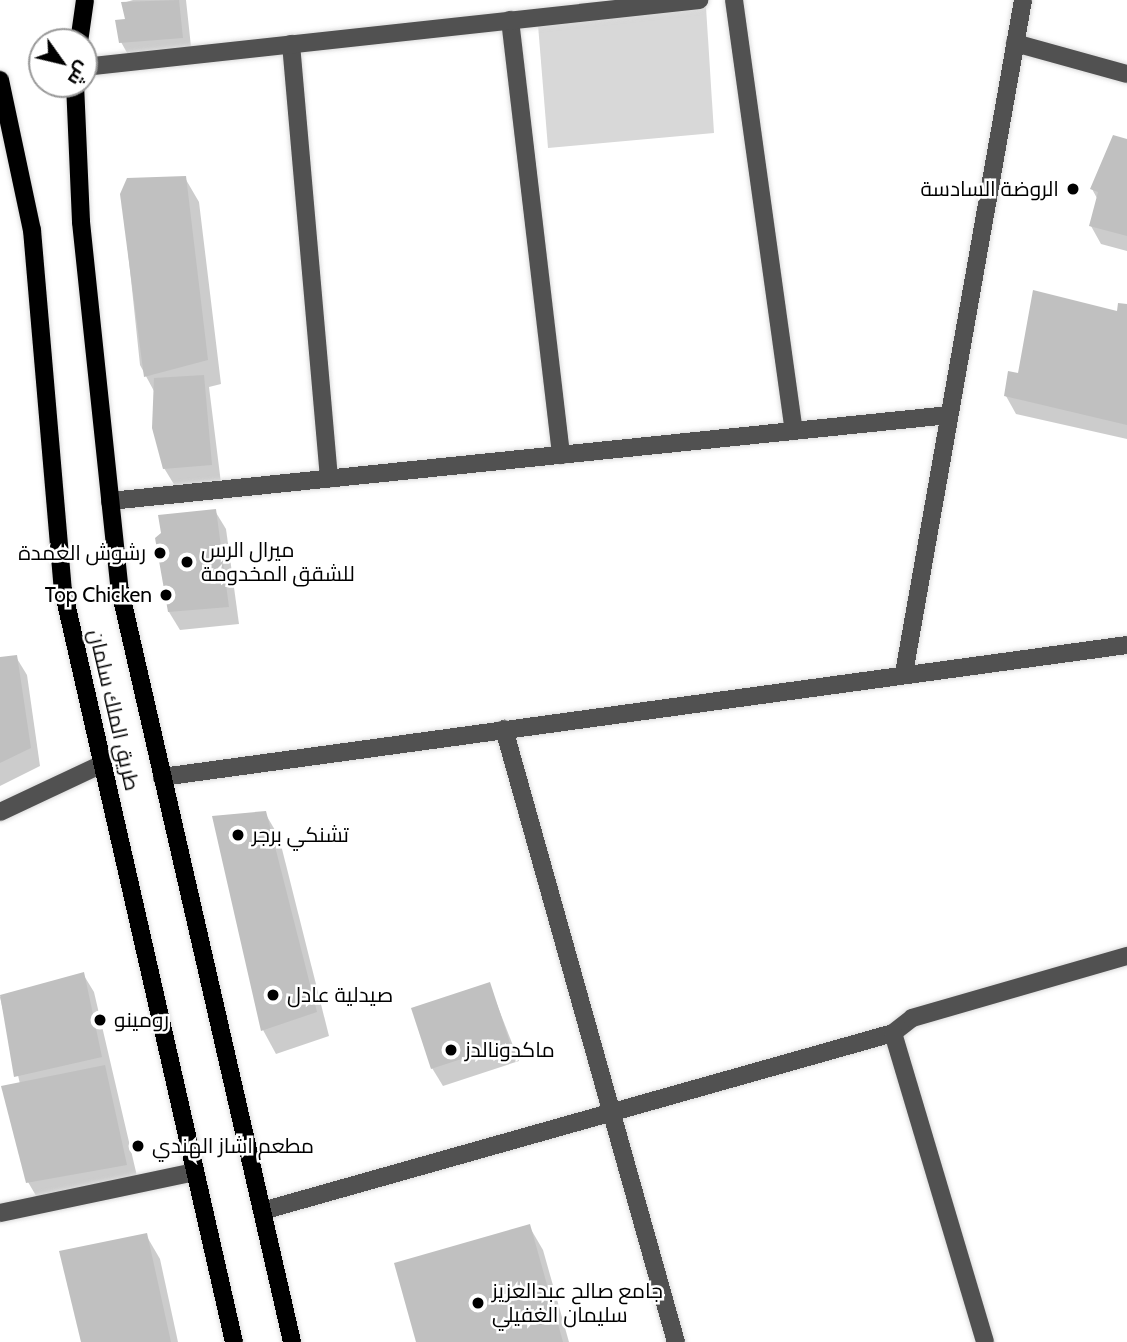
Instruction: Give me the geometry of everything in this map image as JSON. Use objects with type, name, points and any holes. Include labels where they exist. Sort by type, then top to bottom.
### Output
[{"type":"main road","points":[[81,28],[85,0]]},
{"type":"main road","name":"طريق الملك سلمان","points":[[0,80],[32,230],[63,590],[234,1342]]},
{"type":"main road","name":"طريق الملك سلمان","points":[[76,98],[81,222],[119,586],[292,1342]]},
{"type":"street","points":[[98,65],[699,0]]},
{"type":"street","points":[[734,0],[794,431]]},
{"type":"street","points":[[904,673],[1023,0]]},
{"type":"street","points":[[510,20],[561,455]]},
{"type":"street","points":[[1015,43],[1127,74]]},
{"type":"street","points":[[291,44],[329,478]]},
{"type":"street","points":[[110,501],[949,415]]},
{"type":"street","points":[[162,777],[904,673],[1127,645]]},
{"type":"street","points":[[505,729],[676,1342]]},
{"type":"street","points":[[0,813],[102,764]]},
{"type":"street","points":[[262,1211],[612,1116],[893,1033],[912,1018],[1127,956]]},
{"type":"street","points":[[893,1033],[985,1342]]},
{"type":"street","points":[[0,1213],[195,1172]]},
{"type":"shaded area","points":[[706,7],[714,133],[548,148],[538,25]]},
{"type":"building","points":[[179,0],[183,38],[119,43],[115,20],[125,19],[121,2]]},
{"type":"building","points":[[1113,135],[1127,139],[1127,236],[1089,226],[1098,192],[1090,189]]},
{"type":"building","points":[[186,176],[208,360],[144,377],[120,194],[127,178]]},
{"type":"building","points":[[1033,290],[1117,311],[1118,303],[1127,304],[1127,425],[1004,396],[1008,371],[1018,373]]},
{"type":"building","points":[[204,375],[212,465],[163,469],[152,428],[154,378]]},
{"type":"building","points":[[216,509],[229,607],[168,612],[155,538],[161,533],[158,515]]},
{"type":"building","points":[[17,655],[31,748],[0,763],[0,657]]},
{"type":"building","points":[[266,811],[317,1012],[261,1031],[212,816]]},
{"type":"building","points":[[84,972],[102,1057],[14,1077],[0,995]]},
{"type":"building","points":[[490,982],[510,1043],[431,1069],[411,1008]]},
{"type":"building","points":[[105,1065],[127,1165],[26,1183],[1,1086]]},
{"type":"building","name":"جامع صالح عبدالعزيز سليمان الغفيلي","points":[[530,1224],[563,1342],[416,1342],[394,1263]]},
{"type":"building","points":[[147,1233],[171,1342],[81,1342],[59,1251]]},
{"type":"place","name":"الروضة السادسة","points":[[1073,189]]},
{"type":"place","name":"رشوش العمدة","points":[[160,553]]},
{"type":"place","name":"ميرال الرس للشقق المخدومة","points":[[187,562]]},
{"type":"place","name":"Top Chicken","points":[[166,595]]},
{"type":"place","name":"تشنكي برجر","points":[[238,835]]},
{"type":"place","name":"صيدلية عادل","points":[[273,995]]},
{"type":"place","name":"رومينو","points":[[100,1020]]},
{"type":"place","name":"ماكدونالدز","points":[[451,1050]]},
{"type":"place","name":"مطعم اشاز الهندي","points":[[138,1146]]},
{"type":"place","name":"جامع صالح عبدالعزيز سليمان الغفيلي","points":[[478,1303]]}]
